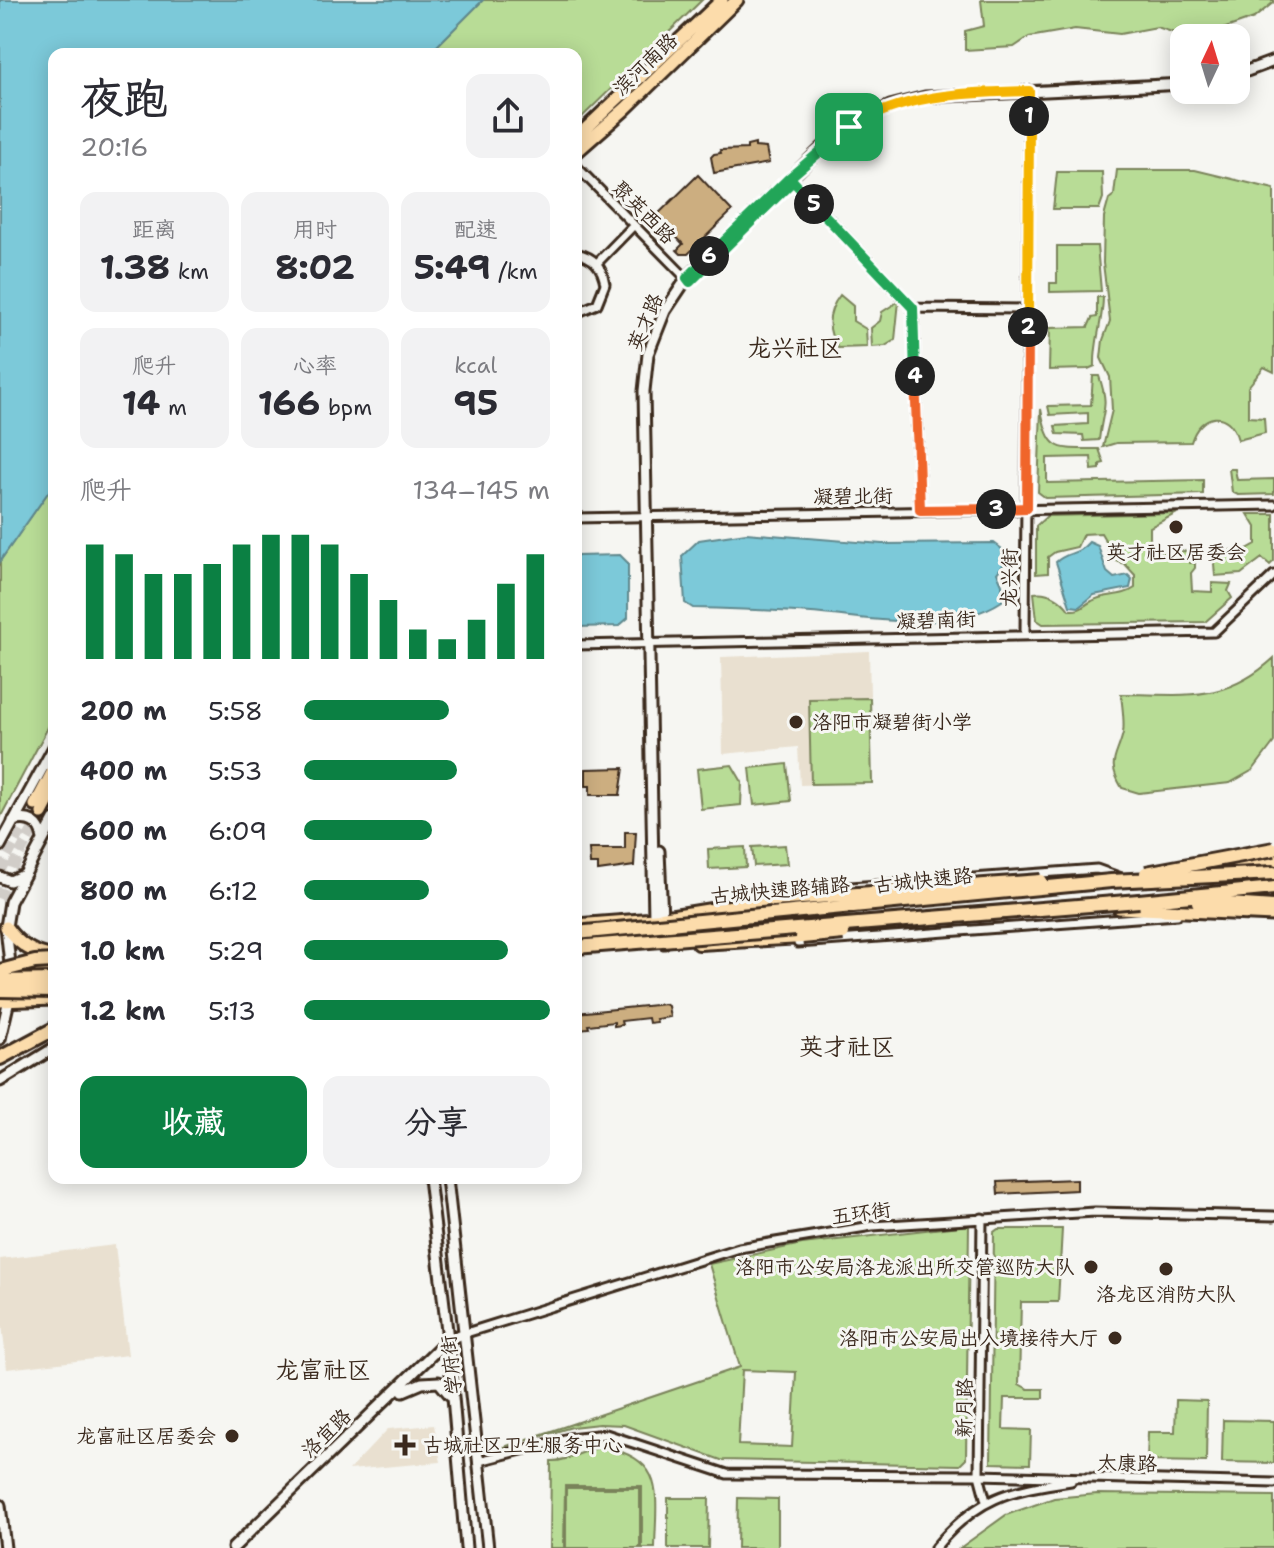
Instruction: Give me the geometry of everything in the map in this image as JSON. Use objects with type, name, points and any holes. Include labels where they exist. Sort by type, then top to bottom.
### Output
[{"type":"highway","points":[[658,918],[773,900],[1031,881],[1115,879],[1274,849]]},
{"type":"highway","name":"古城快速路","points":[[582,932],[1115,879],[1274,873]]},
{"type":"highway","name":"古城快速路","points":[[582,949],[1274,888]]},
{"type":"highway","points":[[670,944],[802,937],[1047,915],[1139,901],[1274,907]]},
{"type":"highway","points":[[4,971],[48,960]]},
{"type":"highway","points":[[0,981],[48,980]]},
{"type":"highway","points":[[0,990],[48,991]]},
{"type":"highway","points":[[0,1058],[48,1032]]},
{"type":"main road","name":"滨河南路","points":[[582,132],[722,0]]},
{"type":"main road","name":"滨河南路","points":[[582,147],[737,0]]},
{"type":"main road","points":[[1250,72],[1274,63]]},
{"type":"main road","name":"英才路","points":[[670,944],[658,918],[649,395],[652,359],[668,317],[688,280],[826,144],[866,117],[890,106],[925,97],[1170,87]]},
{"type":"main road","name":"英才路","points":[[688,280],[793,181],[852,131],[892,111],[946,99],[1029,93]]},
{"type":"main road","points":[[0,846],[48,758]]},
{"type":"main road","points":[[48,784],[38,809],[48,797]]},
{"type":"main road","points":[[13,821],[23,818],[33,821],[41,829],[43,839]]},
{"type":"main road","points":[[0,1039],[10,902],[21,876],[48,830]]},
{"type":"main road","name":"古城快速路辅路","points":[[582,924],[1115,879],[1274,860]]},
{"type":"main road","points":[[0,877],[10,881],[21,876]]},
{"type":"main road","points":[[582,950],[1137,907],[1274,915]]},
{"type":"main road","points":[[6,927],[26,947],[48,957]]},
{"type":"main road","points":[[4,971],[48,969]]},
{"type":"main road","points":[[5,1001],[48,999]]},
{"type":"main road","points":[[0,1081],[48,1052]]},
{"type":"main road","name":"学府街","points":[[430,1184],[448,1343],[466,1548]]},
{"type":"main road","name":"学府街","points":[[448,1184],[488,1548]]},
{"type":"main road","name":"洛宜路","points":[[233,1548],[448,1343],[466,1333]]},
{"type":"main road","name":"洛宜路","points":[[241,1548],[403,1391],[448,1343]]},
{"type":"main road","points":[[403,1391],[422,1383],[439,1382],[449,1393],[452,1406]]},
{"type":"main road","points":[[462,1505],[483,1503]]},
{"type":"main road","points":[[0,1505],[4,1548]]},
{"type":"main road","points":[[0,1529],[4,1548]]},
{"type":"street","name":"龙兴街","points":[[1025,634],[1029,93]]},
{"type":"street","name":"聚英西路","points":[[582,172],[688,280]]},
{"type":"street","points":[[793,181],[913,308],[920,510]]},
{"type":"street","points":[[597,263],[634,225]]},
{"type":"street","points":[[582,256],[597,263],[605,284],[603,295],[588,311],[582,312]]},
{"type":"street","points":[[913,308],[1028,309]]},
{"type":"street","name":"凝碧北街","points":[[582,518],[1274,505]]},
{"type":"street","name":"凝碧南街","points":[[582,645],[1214,632],[1274,575]]},
{"type":"street","name":"五环街","points":[[466,1333],[739,1248],[872,1226],[1095,1212],[1274,1216]]},
{"type":"street","name":"新月路","points":[[982,1218],[979,1475],[986,1501]]},
{"type":"street","name":"太康路","points":[[479,1461],[569,1438],[606,1434],[727,1474],[979,1475],[1274,1483]]},
{"type":"street","points":[[935,1548],[970,1511],[986,1501],[1030,1487],[1077,1480],[1130,1479]]},
{"type":"shaded area","name":"洛阳市凝碧街小学","points":[[869,651],[872,783],[800,785],[798,747],[723,754],[721,657]]},
{"type":"shaded area","points":[[115,1245],[128,1355],[7,1369],[0,1307],[0,1259]]},
{"type":"shaded area","name":"古城社区卫生服务中心","points":[[434,1425],[441,1462],[349,1470],[388,1429]]},
{"type":"green space","points":[[483,0],[702,0],[582,117],[582,48],[435,48]]},
{"type":"green space","points":[[981,0],[1274,0],[1254,18],[1237,24],[1170,24],[1170,31],[1157,27],[1120,34],[1075,29],[1029,37],[1014,47],[965,50],[965,31],[984,26]]},
{"type":"green space","points":[[1117,170],[1195,170],[1274,189],[1274,372],[1264,367],[1248,387],[1248,417],[1264,418],[1265,433],[1238,440],[1228,422],[1214,418],[1201,425],[1191,442],[1116,443],[1103,447],[1112,410],[1110,377],[1101,358],[1110,321],[1103,263],[1104,217],[1109,199],[1114,195]]},
{"type":"green space","points":[[1057,172],[1102,172],[1103,198],[1099,209],[1053,209]]},
{"type":"green space","points":[[1057,246],[1097,246],[1101,291],[1050,292],[1050,283],[1057,283]]},
{"type":"green space","points":[[840,295],[853,306],[853,321],[866,329],[867,347],[838,348],[834,341],[830,321]]},
{"type":"green space","points":[[1097,297],[1103,297],[1095,366],[1049,370],[1050,328],[1088,327],[1092,318],[1097,317]]},
{"type":"green space","points":[[899,301],[895,340],[885,346],[872,347],[871,328],[880,321],[882,312]]},
{"type":"green space","points":[[1093,376],[1099,376],[1104,395],[1099,440],[1084,441],[1083,435],[1057,434],[1055,426],[1088,424],[1088,413],[1050,415],[1048,406],[1091,405]]},
{"type":"green space","points":[[1041,409],[1048,434],[1057,446],[1099,449],[1104,463],[1100,464],[1100,469],[1092,470],[1091,457],[1047,458],[1047,483],[1203,480],[1203,494],[1046,498],[1038,492]]},
{"type":"green space","points":[[1229,469],[1235,469],[1237,480],[1274,479],[1274,494],[1238,495],[1232,492]]},
{"type":"green space","points":[[48,493],[48,727],[0,818],[0,561]]},
{"type":"green space","points":[[1177,513],[1150,527],[1150,552],[1190,551],[1190,563],[1195,563],[1191,573],[1192,591],[1212,592],[1212,583],[1231,584],[1228,591],[1232,598],[1205,622],[1043,624],[1037,620],[1034,593],[1054,596],[1073,610],[1135,588],[1135,575],[1125,564],[1109,558],[1108,545],[1101,533],[1083,534],[1077,547],[1055,552],[1048,557],[1048,573],[1036,574],[1036,526],[1047,516]]},
{"type":"green space","points":[[1248,514],[1274,514],[1274,561],[1270,565],[1262,558],[1241,574],[1215,576],[1213,551],[1247,549],[1256,544],[1256,527]]},
{"type":"green space","points":[[1274,658],[1274,742],[1253,770],[1230,783],[1139,793],[1122,788],[1114,766],[1124,729],[1121,694],[1184,695],[1220,690],[1256,673]]},
{"type":"green space","points":[[870,698],[872,783],[811,784],[809,699]]},
{"type":"green space","points":[[787,764],[791,801],[754,805],[750,768]]},
{"type":"green space","points":[[732,765],[742,782],[741,805],[701,809],[697,769]]},
{"type":"green space","points":[[785,845],[787,864],[754,866],[752,847]]},
{"type":"green space","points":[[745,847],[746,867],[709,869],[708,849]]},
{"type":"green space","points":[[969,1225],[966,1459],[960,1465],[721,1460],[624,1425],[599,1424],[572,1427],[501,1448],[740,1367],[709,1264],[802,1244]],"holes":[[[742,1370],[796,1372],[792,1447],[738,1445]]]},
{"type":"green space","points":[[998,1229],[1062,1229],[1058,1302],[1021,1302],[1019,1384],[1028,1389],[1043,1389],[1043,1398],[1004,1398],[1003,1429],[1031,1430],[1030,1464],[991,1463],[994,1232]]},
{"type":"green space","points":[[1176,1400],[1207,1401],[1206,1462],[1147,1461],[1148,1432],[1175,1432]]},
{"type":"green space","points":[[1223,1420],[1274,1421],[1274,1463],[1222,1462]]},
{"type":"green space","points":[[603,1447],[638,1460],[648,1470],[656,1496],[655,1548],[642,1548],[642,1486],[565,1486],[564,1548],[550,1548],[551,1461],[564,1460]]},
{"type":"green space","points":[[566,1488],[640,1488],[640,1548],[566,1548]]},
{"type":"green space","points":[[1097,1494],[1274,1496],[1274,1548],[960,1548],[1006,1515],[1054,1498]]},
{"type":"green space","points":[[668,1498],[709,1498],[708,1548],[668,1548]]},
{"type":"green space","points":[[738,1498],[778,1499],[778,1548],[737,1548]]},
{"type":"water","points":[[0,0],[483,0],[435,48],[48,48],[48,493],[0,561]]},
{"type":"water","points":[[746,533],[882,544],[994,543],[1002,549],[1003,565],[997,573],[1002,584],[1002,601],[961,618],[914,622],[693,608],[685,603],[682,556],[699,540]]},
{"type":"water","points":[[1089,542],[1098,546],[1107,572],[1114,578],[1128,575],[1132,579],[1130,588],[1094,595],[1079,607],[1070,606],[1056,562]]},
{"type":"water","points":[[620,555],[628,563],[628,618],[619,626],[582,627],[582,556]]},
{"type":"building","points":[[755,144],[755,147],[766,148],[769,163],[714,173],[711,157],[714,154],[721,153],[720,150],[747,149],[747,146]]},
{"type":"building","points":[[698,175],[732,211],[688,254],[681,254],[677,250],[683,244],[667,227],[662,232],[651,221]]},
{"type":"building","points":[[624,768],[620,795],[590,795],[590,786],[586,786],[586,769]]},
{"type":"building","points":[[625,832],[636,832],[634,866],[598,871],[598,864],[590,864],[589,849],[625,849]]},
{"type":"building","points":[[665,1004],[670,1017],[656,1019],[657,1022],[649,1023],[648,1018],[621,1021],[622,1025],[614,1026],[614,1022],[582,1029],[582,1012]]},
{"type":"building","points":[[1077,1179],[1077,1190],[998,1194],[997,1182]]},
{"type":"tunnel","points":[[0,870],[35,805]]},
{"type":"tunnel","points":[[0,899],[12,868],[42,813]]},
{"type":"place","name":"英才社区居委会","points":[[1176,527]]},
{"type":"place","name":"洛阳市凝碧街小学","points":[[796,722]]},
{"type":"place","name":"洛阳市公安局洛龙派出所交管巡防大队","points":[[1091,1267]]},
{"type":"place","name":"洛龙区消防大队","points":[[1166,1269]]},
{"type":"place","name":"洛阳市公安局出入境接待大厅","points":[[1115,1338]]},
{"type":"place","name":"龙富社区居委会","points":[[232,1436]]},
{"type":"place","name":"古城社区卫生服务中心","points":[[405,1445]]},
{"type":"district","name":"龙兴社区","points":[[795,348]]},
{"type":"district","name":"英才社区","points":[[847,1047]]},
{"type":"district","name":"龙富社区","points":[[323,1370]]},
{"type":"route","points":[[1029,91],[1027,508],[920,510],[913,308],[793,181],[690,282],[687,278],[788,179],[849,127],[890,106],[925,97],[1029,91]]}]
